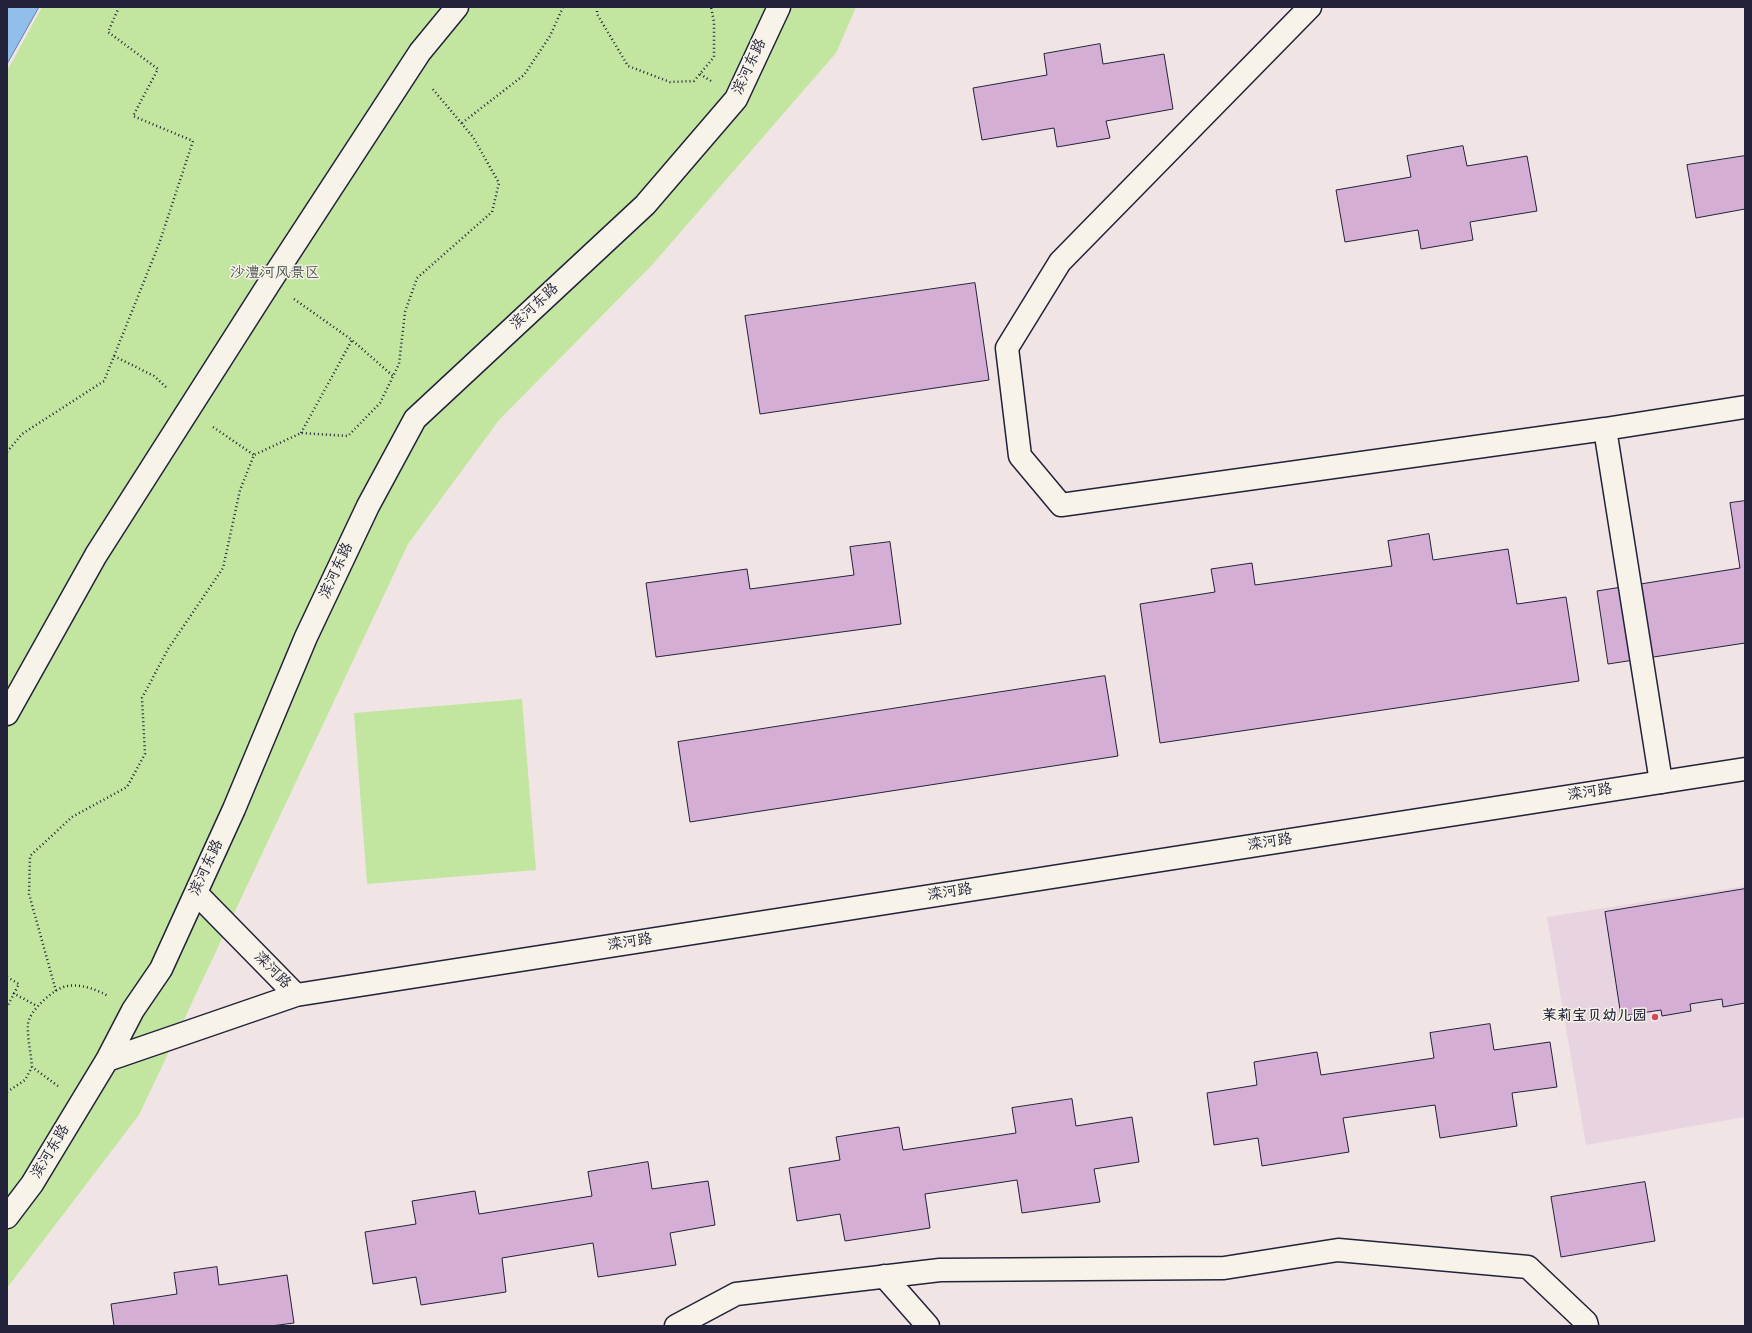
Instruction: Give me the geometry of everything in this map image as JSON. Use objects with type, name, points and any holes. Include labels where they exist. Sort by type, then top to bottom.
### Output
[{"type":"street","points":[[7,714],[96,556],[270,282],[420,52],[457,7]]},
{"type":"street","name":"滨河东路","points":[[7,1216],[32,1184],[107,1060],[133,1010],[161,969],[234,809],[306,636],[368,506],[415,419],[646,205],[736,98],[779,7]]},
{"type":"street","points":[[1310,7],[1060,262],[1007,348],[1020,456],[1061,505],[1605,429],[1745,407]]},
{"type":"street","points":[[1605,429],[1661,782]]},
{"type":"street","name":"滦河路","points":[[196,893],[296,995],[1745,769]]},
{"type":"street","points":[[107,1060],[296,995]]},
{"type":"street","points":[[676,1326],[736,1294],[884,1276],[940,1270],[1224,1268],[1338,1250],[1528,1267],[1586,1322],[1587,1326]]},
{"type":"street","points":[[884,1276],[928,1326]]},
{"type":"path","points":[[7,452],[22,434],[104,381],[160,244],[193,141],[133,116],[158,69],[108,32],[119,7]]},
{"type":"path","points":[[462,123],[524,75],[550,36],[563,7]]},
{"type":"path","points":[[597,7],[597,14],[628,66],[670,82],[694,81],[714,57],[714,22],[711,7]]},
{"type":"path","points":[[56,991],[30,894],[30,856],[72,817],[127,787],[145,754],[142,698],[168,649],[223,568],[240,490],[254,455],[301,433],[348,436],[380,403],[399,364],[405,312],[417,278],[492,212],[499,183],[473,137],[434,90],[410,68]]},
{"type":"path","points":[[270,282],[352,340],[393,376]]},
{"type":"path","points":[[301,433],[352,340]]},
{"type":"path","points":[[7,977],[19,984],[7,1007]]},
{"type":"path","points":[[7,1092],[25,1080],[32,1067],[28,1022],[37,1006],[56,991],[66,986],[93,988],[133,1010]]},
{"type":"path","points":[[13,993],[37,1006]]},
{"type":"path","points":[[32,1067],[81,1103]]},
{"type":"shaded area","name":"茉莉宝贝幼儿园","points":[[1745,886],[1745,1117],[1586,1145],[1547,917]]},
{"type":"green space","name":"沙澧河风景区","points":[[42,7],[856,7],[836,53],[652,265],[499,420],[408,544],[139,1115],[7,1288],[7,71]]},
{"type":"green space","points":[[522,699],[536,870],[367,884],[354,713]]},
{"type":"water","points":[[7,7],[39,7],[7,64]]},
{"type":"building","points":[[1100,44],[1103,64],[1164,54],[1173,109],[1106,121],[1110,138],[1057,147],[1054,128],[982,140],[973,88],[1047,75],[1044,54]]},
{"type":"building","points":[[1463,146],[1467,166],[1527,156],[1537,211],[1470,222],[1473,240],[1421,249],[1418,230],[1345,242],[1336,190],[1411,177],[1407,156]]},
{"type":"building","points":[[1745,156],[1745,209],[1696,218],[1687,165]]},
{"type":"building","points":[[975,283],[989,380],[760,414],[745,316]]},
{"type":"building","points":[[1745,501],[1745,643],[1608,664],[1597,591],[1740,568],[1730,503]]},
{"type":"building","points":[[1429,534],[1433,560],[1508,549],[1517,604],[1566,597],[1579,681],[1160,743],[1140,604],[1215,592],[1211,569],[1252,563],[1255,585],[1392,566],[1388,541]]},
{"type":"building","points":[[890,542],[901,624],[656,657],[646,583],[747,569],[750,589],[854,575],[850,547]]},
{"type":"building","points":[[1105,676],[1118,756],[690,822],[678,742]]},
{"type":"building","points":[[1745,889],[1745,1003],[1723,1007],[1722,999],[1690,1004],[1691,1011],[1662,1016],[1661,1010],[1621,1016],[1605,912]]},
{"type":"building","points":[[1490,1024],[1494,1050],[1550,1042],[1557,1087],[1512,1093],[1517,1126],[1440,1138],[1435,1105],[1343,1118],[1349,1152],[1262,1166],[1258,1138],[1214,1145],[1207,1093],[1257,1085],[1254,1062],[1317,1052],[1321,1075],[1434,1058],[1430,1033]]},
{"type":"building","points":[[1072,1099],[1076,1126],[1132,1117],[1139,1162],[1094,1169],[1100,1202],[1022,1213],[1017,1180],[925,1194],[930,1228],[845,1241],[840,1214],[797,1221],[789,1168],[840,1160],[836,1137],[899,1127],[903,1150],[1016,1133],[1012,1108]]},
{"type":"building","points":[[648,1162],[652,1189],[708,1181],[715,1225],[670,1233],[676,1265],[598,1277],[593,1243],[502,1258],[506,1292],[421,1305],[416,1277],[373,1284],[365,1232],[416,1224],[412,1201],[475,1191],[479,1214],[592,1196],[588,1172]]},
{"type":"building","points":[[1645,1182],[1655,1241],[1561,1257],[1551,1197]]},
{"type":"building","points":[[217,1267],[219,1285],[287,1275],[294,1323],[271,1326],[114,1326],[111,1304],[177,1294],[174,1273]]},
{"type":"place","name":"茉莉宝贝幼儿园","points":[[1655,1017]]}]
